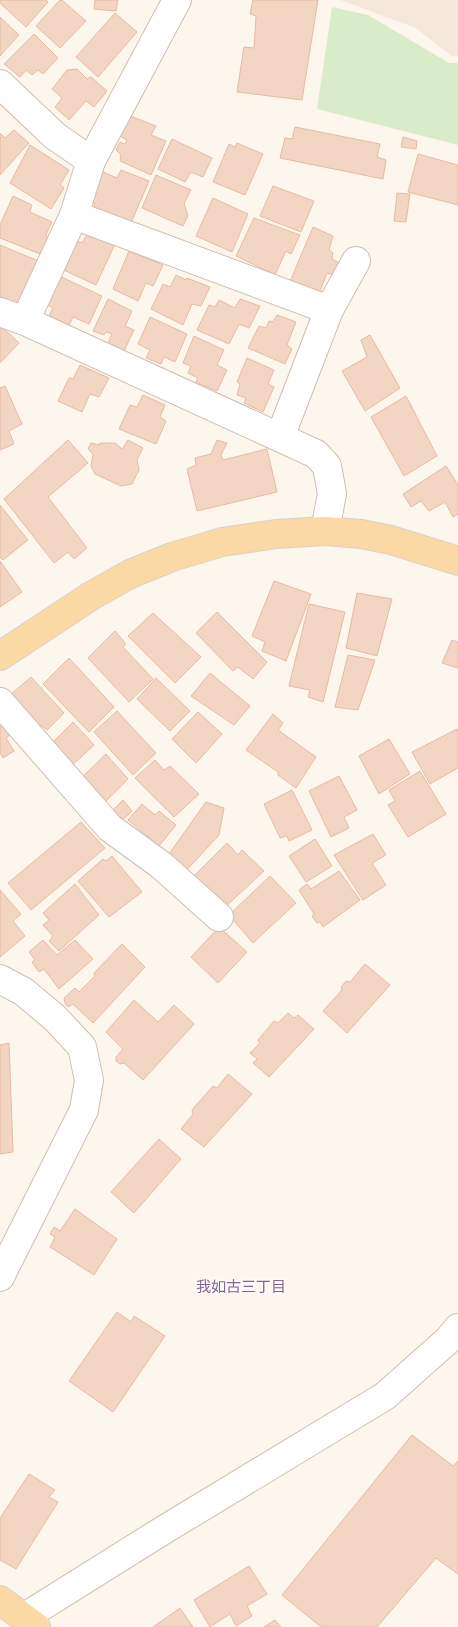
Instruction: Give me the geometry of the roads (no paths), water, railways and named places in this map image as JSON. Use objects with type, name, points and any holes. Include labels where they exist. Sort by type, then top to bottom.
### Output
[{"type":"main road","points":[[0,656],[90,596],[130,574],[172,557],[222,542],[276,534],[325,531],[361,534],[391,540],[458,562]]},
{"type":"main road","points":[[0,1600],[30,1622]]},
{"type":"street","points":[[25,321],[74,215],[91,162],[177,0]]},
{"type":"street","points":[[0,84],[55,136],[91,162]]},
{"type":"street","points":[[74,215],[329,310]]},
{"type":"street","points":[[280,437],[329,310],[356,261]]},
{"type":"street","points":[[0,312],[25,321],[316,454],[327,466],[332,494],[325,531]]},
{"type":"street","points":[[0,702],[110,828],[161,865],[219,917]]},
{"type":"street","points":[[0,979],[24,992],[49,1012],[82,1046],[89,1080],[84,1110],[0,1278]]},
{"type":"street","points":[[30,1622],[162,1531],[385,1396],[448,1340],[458,1328]]},
{"type":"district","name":"我如古三丁目","points":[[241,1287]]}]
